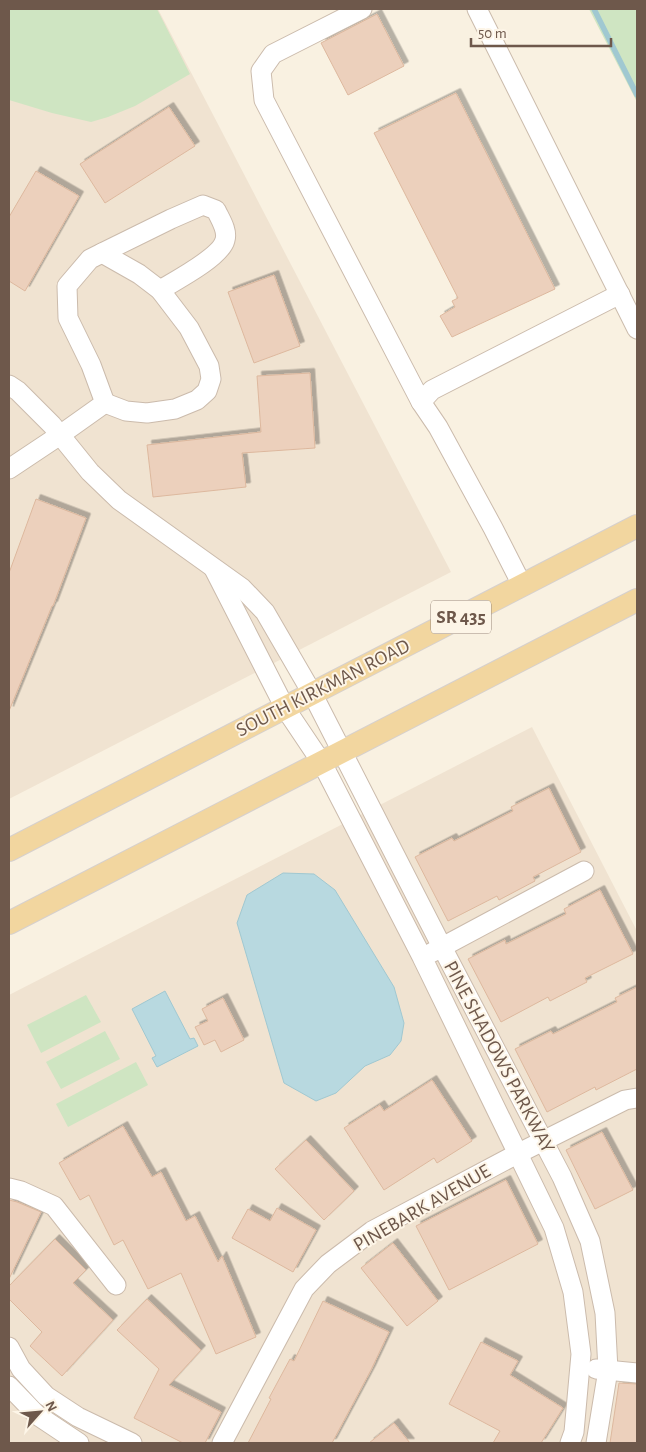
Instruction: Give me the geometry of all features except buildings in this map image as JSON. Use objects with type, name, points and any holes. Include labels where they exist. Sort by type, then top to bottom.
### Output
[{"type":"main road","name":"SOUTH KIRKMAN ROAD","points":[[9,850],[637,526]]},
{"type":"main road","points":[[9,923],[637,600]]},
{"type":"street","points":[[362,9],[273,54],[261,71],[264,100],[426,396],[438,427],[522,585]]},
{"type":"street","points":[[477,9],[637,328]]},
{"type":"street","points":[[104,403],[91,366],[68,318],[66,286],[90,259],[170,219],[203,205],[216,210],[225,229],[225,241],[217,252],[202,264],[160,290]]},
{"type":"street","points":[[102,253],[139,274],[160,290],[189,328],[209,366],[211,379],[207,391],[196,400],[175,409],[147,413],[126,411],[104,403]]},
{"type":"street","points":[[426,396],[620,294]]},
{"type":"street","name":"PINE SHADOWS PARKWAY","points":[[9,385],[18,391],[52,425],[90,472],[119,500],[242,588],[265,612],[312,693],[331,758],[422,957],[554,1228],[573,1292],[581,1354],[574,1432],[570,1443]]},
{"type":"street","points":[[9,469],[104,403]]},
{"type":"street","name":"PINE SHADOWS PARKWAY","points":[[214,568],[285,708],[331,758],[442,947],[544,1141],[590,1241],[605,1313],[608,1370],[596,1443]]},
{"type":"street","points":[[422,957],[584,871]]},
{"type":"street","name":"PINEBARK AVENUE","points":[[222,1443],[304,1289],[328,1264],[372,1231],[517,1154],[625,1100],[637,1098]]},
{"type":"street","points":[[9,1188],[54,1206],[116,1285]]},
{"type":"street","points":[[9,1347],[15,1375],[78,1417],[132,1443]]},
{"type":"street","points":[[580,1368],[637,1373]]},
{"type":"street","points":[[9,1386],[38,1415],[79,1443]]},
{"type":"shaded area","points":[[9,9],[158,9],[451,572],[9,799]]},
{"type":"shaded area","points":[[532,727],[637,931],[637,1443],[9,1443],[9,995]]},
{"type":"green space","points":[[9,9],[157,9],[190,74],[135,106],[91,122],[9,100]]},
{"type":"green space","points":[[589,9],[637,9],[637,102]]},
{"type":"green space","points":[[86,995],[101,1022],[41,1053],[27,1025]]},
{"type":"green space","points":[[105,1031],[120,1059],[61,1089],[46,1062]]},
{"type":"green space","points":[[136,1062],[148,1085],[68,1127],[56,1104]]},
{"type":"water","points":[[283,873],[314,874],[335,890],[394,987],[404,1023],[401,1041],[390,1055],[365,1066],[336,1093],[316,1101],[284,1083],[237,923],[247,895]]},
{"type":"water","points":[[165,991],[190,1039],[194,1038],[198,1046],[157,1067],[152,1058],[156,1056],[132,1009]]},
{"type":"waterway","points":[[594,9],[637,95]]}]
